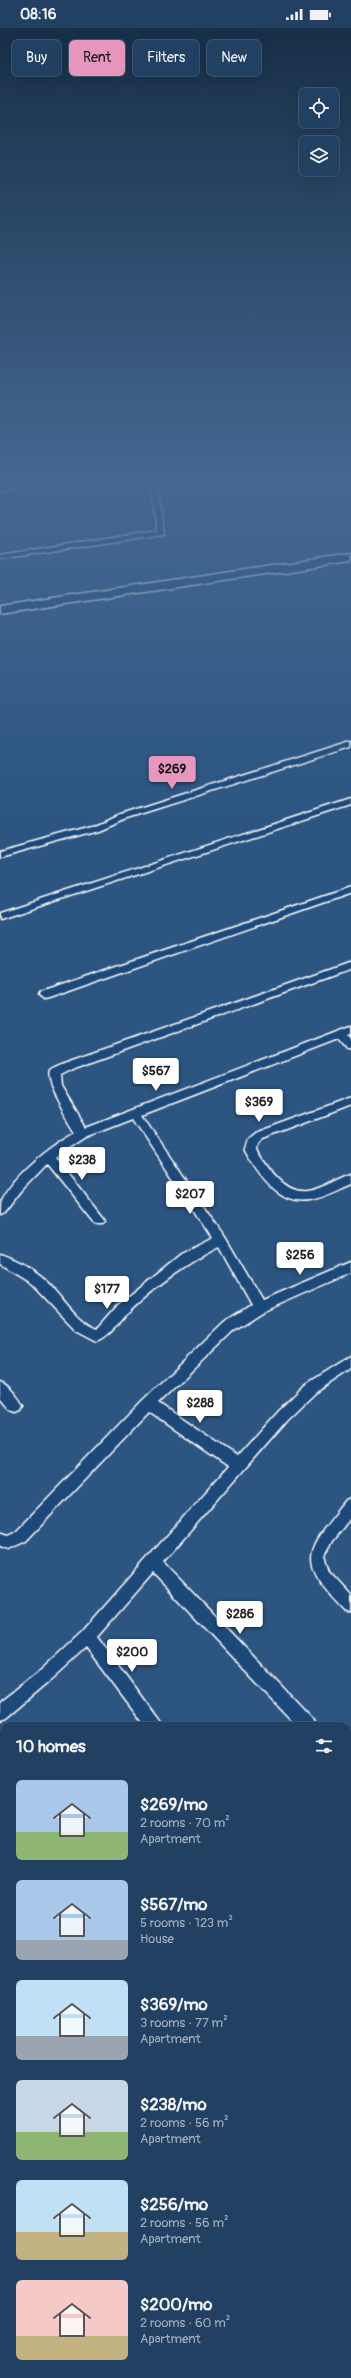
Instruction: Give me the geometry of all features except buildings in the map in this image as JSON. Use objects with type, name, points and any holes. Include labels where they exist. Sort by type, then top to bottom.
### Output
[{"type":"main road","points":[[2,610],[110,594]]},
{"type":"street","points":[[0,854],[95,828],[124,816],[351,744]]},
{"type":"street","points":[[0,916],[351,802]]},
{"type":"street","points":[[44,995],[351,890]]},
{"type":"street","points":[[83,1132],[55,1086],[54,1074],[68,1066],[351,965]]},
{"type":"street","points":[[0,1210],[28,1174],[46,1156],[83,1132],[346,1032],[351,1046]]},
{"type":"street","points":[[351,1102],[259,1136],[252,1142],[251,1149],[280,1189],[291,1196],[300,1197],[314,1194],[351,1179]]},
{"type":"street","points":[[135,1113],[221,1240],[259,1307]]},
{"type":"street","points":[[46,1156],[99,1221]]},
{"type":"street","points":[[0,1259],[25,1271],[40,1283],[82,1329],[97,1335],[103,1332],[124,1309],[150,1286],[185,1258],[221,1240]]},
{"type":"street","points":[[0,1539],[9,1542],[21,1536],[148,1404],[229,1326],[259,1307],[351,1267]]},
{"type":"street","points":[[0,1712],[46,1675],[87,1637],[283,1414],[310,1388],[351,1362]]},
{"type":"street","points":[[0,1388],[16,1406]]},
{"type":"street","points":[[148,1404],[238,1466]]},
{"type":"street","points":[[351,1506],[316,1551],[316,1561],[321,1573],[351,1606]]},
{"type":"street","points":[[152,1562],[299,1722]]},
{"type":"street","points":[[87,1637],[152,1722]]},
{"type":"street","points":[[0,2101],[0,2126]]}]
